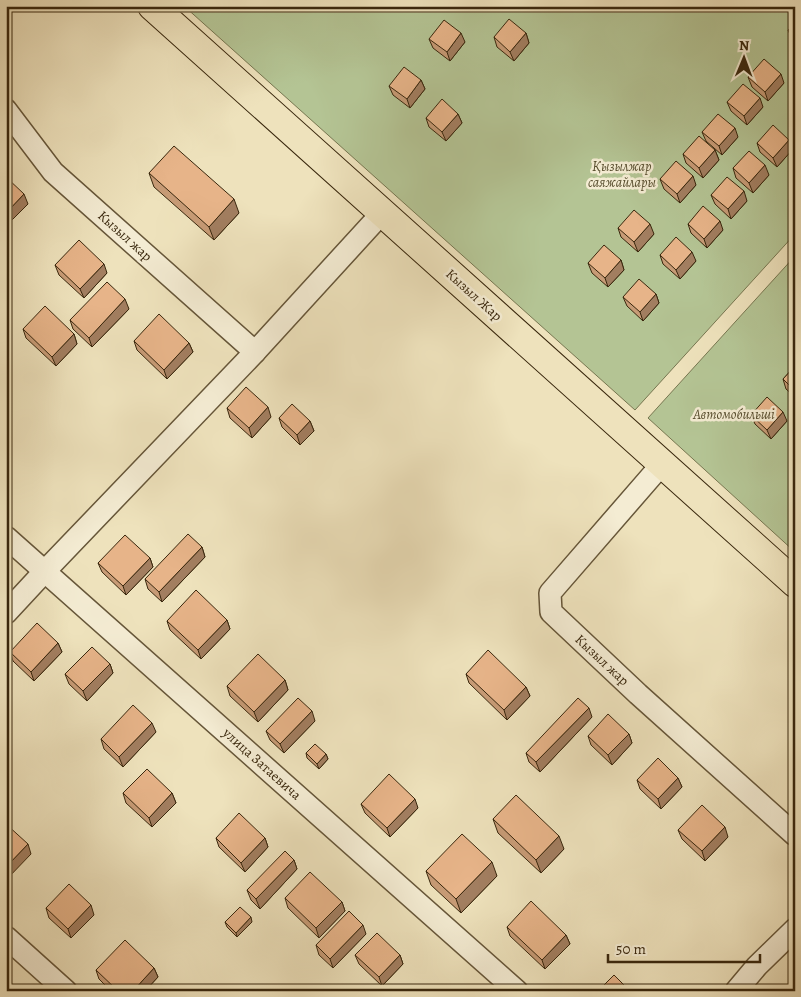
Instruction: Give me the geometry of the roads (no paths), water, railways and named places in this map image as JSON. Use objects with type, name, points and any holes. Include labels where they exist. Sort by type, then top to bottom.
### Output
[{"type":"main road","name":"Кызыл Жар","points":[[152,6],[795,583]]},
{"type":"street","name":"Кызыл жар","points":[[6,110],[54,172],[255,352]]},
{"type":"street","points":[[6,613],[255,352],[382,212]]},
{"type":"street","name":"Кызыл жар","points":[[662,464],[550,592],[551,612],[638,694],[795,836]]},
{"type":"street","name":"улица Затаевича","points":[[6,537],[517,991]]},
{"type":"street","points":[[736,991],[757,966],[795,929]]},
{"type":"street","points":[[6,937],[66,991]]},
{"type":"park label","name":"Қызылжар саяжайлары","points":[[622,174]]},
{"type":"park label","name":"Автомобильші","points":[[734,414]]}]
